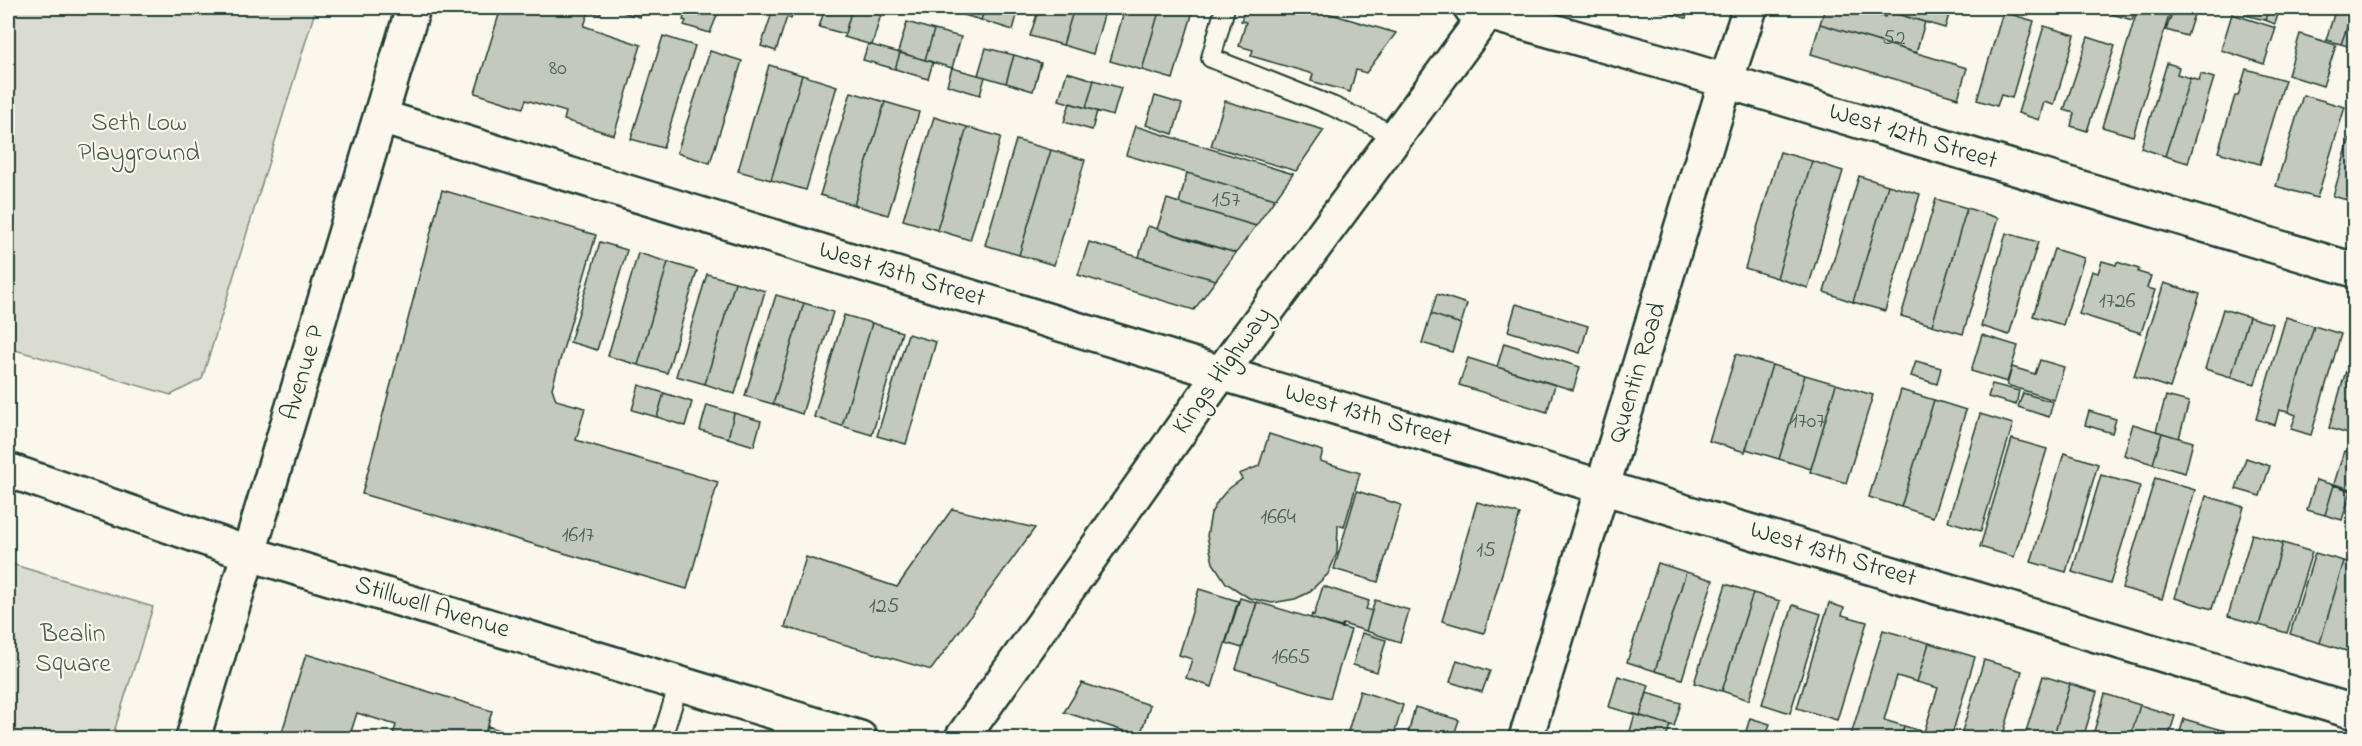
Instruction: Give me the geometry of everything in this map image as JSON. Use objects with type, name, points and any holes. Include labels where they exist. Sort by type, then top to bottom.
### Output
[{"type":"street","name":"Avenue P","points":[[193,738],[413,8]]},
{"type":"street","name":"Quentin Road","points":[[1526,738],[1750,8]]},
{"type":"street","name":"Kings Highway","points":[[962,738],[1221,373],[1396,136],[1483,9]]},
{"type":"street","name":"West 12th Street","points":[[1483,9],[2355,270]]},
{"type":"street","name":"West 13th Street","points":[[381,117],[1221,373],[2355,712]]},
{"type":"street","name":"Stillwell Avenue","points":[[8,470],[250,554],[679,684],[784,728],[860,738]]},
{"type":"lane","points":[[1225,8],[1211,58],[1332,106],[1396,136]]},
{"type":"lane","points":[[662,738],[679,684]]},
{"type":"green space","name":"Seth Low Playground","points":[[8,8],[316,8],[202,379],[171,395],[8,348]]},
{"type":"green space","name":"Bealin Square","points":[[8,563],[153,607],[112,738],[15,738],[8,723]]},
{"type":"building","points":[[501,8],[602,8],[600,15],[589,11],[584,26],[641,45],[614,135],[564,120],[566,112],[526,100],[523,108],[475,93]]},
{"type":"building","points":[[608,8],[643,8],[640,17]]},
{"type":"building","points":[[687,8],[720,8],[710,33],[684,25],[686,21],[683,20]]},
{"type":"building","points":[[766,8],[795,8],[791,19],[787,17],[776,51],[761,46],[772,13],[765,10]]},
{"type":"building","points":[[825,8],[852,8],[845,34],[819,27]]},
{"type":"building","points":[[852,8],[882,11],[872,45],[844,37]]},
{"type":"building","points":[[951,8],[985,8],[981,20],[950,11]]},
{"type":"building","points":[[985,8],[1019,8],[1013,30],[981,20]]},
{"type":"building","points":[[1039,8],[1074,8],[1063,45],[1030,36]]},
{"type":"building","points":[[1074,8],[1106,8],[1093,54],[1063,45]]},
{"type":"building","points":[[1125,8],[1160,8],[1142,70],[1110,61]]},
{"type":"building","points":[[1160,8],[1194,8],[1173,79],[1142,70]]},
{"type":"building","points":[[1245,8],[1310,8],[1396,33],[1366,73],[1356,70],[1350,92],[1311,81],[1313,74],[1251,56],[1253,50],[1239,46],[1246,22],[1241,21]]},
{"type":"building","points":[[1651,8],[1689,8],[1686,18]]},
{"type":"building","points":[[1825,8],[1866,8],[1865,11],[1885,17],[1887,11],[1925,22],[1916,53],[1820,24]]},
{"type":"building","points":[[1876,8],[1951,8],[1945,28]]},
{"type":"building","points":[[2114,8],[2136,8],[2132,20],[2112,14]]},
{"type":"building","points":[[2138,8],[2156,8],[2170,12],[2133,136],[2102,127]]},
{"type":"building","points":[[2174,8],[2196,8],[2187,36],[2166,30]]},
{"type":"building","points":[[2247,8],[2269,8],[2265,20],[2245,15]]},
{"type":"building","points":[[2269,8],[2280,8],[2275,24],[2265,20]]},
{"type":"building","points":[[2336,8],[2352,13],[2341,44],[2326,40]]},
{"type":"building","points":[[2003,12],[2034,21],[2012,98],[2001,95],[1997,106],[1977,100]]},
{"type":"building","points":[[2352,13],[2354,14],[2354,48],[2341,44]]},
{"type":"building","points":[[2232,14],[2276,28],[2264,64],[2221,50]]},
{"type":"building","points":[[907,22],[934,30],[925,60],[898,52]]},
{"type":"building","points":[[1820,24],[1967,68],[1958,98],[1811,54]]},
{"type":"building","points":[[2044,26],[2075,35],[2054,105],[2044,102],[2039,120],[2018,113]]},
{"type":"building","points":[[934,30],[961,37],[952,68],[925,60]]},
{"type":"building","points":[[2300,34],[2336,45],[2323,86],[2288,75]]},
{"type":"building","points":[[663,36],[695,46],[663,148],[631,139]]},
{"type":"building","points":[[2088,37],[2115,46],[2087,131],[2071,126],[2074,113],[2064,110]]},
{"type":"building","points":[[868,44],[900,53],[895,69],[863,60]]},
{"type":"building","points":[[986,48],[1014,55],[1006,83],[978,75]]},
{"type":"building","points":[[710,51],[742,61],[710,163],[677,153]]},
{"type":"building","points":[[900,53],[933,62],[928,79],[895,69]]},
{"type":"building","points":[[1014,55],[1041,63],[1033,91],[1006,83]]},
{"type":"building","points":[[2167,63],[2179,67],[2177,74],[2190,78],[2165,156],[2141,148]]},
{"type":"building","points":[[769,65],[802,75],[771,180],[738,171]]},
{"type":"building","points":[[952,68],[985,77],[980,95],[947,85]]},
{"type":"building","points":[[2246,69],[2285,80],[2260,164],[2218,152]]},
{"type":"building","points":[[1067,72],[1094,80],[1086,108],[1059,100]]},
{"type":"building","points":[[2201,74],[2214,78],[2188,163],[2165,156],[2190,78],[2199,81]]},
{"type":"building","points":[[802,75],[837,86],[806,190],[771,180]]},
{"type":"building","points":[[1094,80],[1121,88],[1113,116],[1086,108]]},
{"type":"building","points":[[851,92],[885,102],[854,205],[820,195]]},
{"type":"building","points":[[2303,95],[2345,107],[2317,198],[2276,186]]},
{"type":"building","points":[[1155,96],[1182,104],[1173,134],[1146,125]]},
{"type":"building","points":[[1225,101],[1324,130],[1296,171],[1211,146]]},
{"type":"building","points":[[885,102],[919,112],[888,215],[854,205]]},
{"type":"building","points":[[1070,103],[1097,111],[1092,130],[1064,122]]},
{"type":"building","points":[[934,117],[967,127],[937,230],[903,220]]},
{"type":"building","points":[[2354,123],[2354,202],[2333,196]]},
{"type":"building","points":[[1135,126],[1293,174],[1275,199],[1126,155]]},
{"type":"building","points":[[967,127],[1001,137],[970,240],[937,230]]},
{"type":"building","points":[[1016,140],[1051,150],[1019,255],[985,245]]},
{"type":"building","points":[[1051,150],[1085,160],[1054,265],[1019,255]]},
{"type":"building","points":[[1780,152],[1812,161],[1777,278],[1745,268]]},
{"type":"building","points":[[1812,161],[1843,171],[1808,288],[1777,278]]},
{"type":"building","points":[[1187,173],[1275,199],[1256,226],[1179,203]]},
{"type":"building","points":[[1859,176],[1888,185],[1853,302],[1824,292]]},
{"type":"building","points":[[1888,185],[1920,194],[1885,311],[1853,302]]},
{"type":"building","points":[[442,190],[596,235],[552,388],[556,400],[585,408],[576,440],[718,482],[687,589],[362,494]]},
{"type":"building","points":[[1167,199],[1256,226],[1236,253],[1157,229]]},
{"type":"building","points":[[1936,199],[1967,208],[1932,325],[1901,316]]},
{"type":"building","points":[[1967,208],[1998,218],[1963,334],[1932,325]]},
{"type":"building","points":[[1148,226],[1236,253],[1216,280],[1194,274],[1139,257]]},
{"type":"building","points":[[2006,233],[2038,242],[2009,335],[1981,326]]},
{"type":"building","points":[[600,242],[627,250],[597,350],[570,342]]},
{"type":"building","points":[[1089,242],[1216,280],[1194,310],[1078,275]]},
{"type":"building","points":[[2054,249],[2084,258],[2063,325],[2033,316]]},
{"type":"building","points":[[638,253],[668,262],[638,365],[608,356]]},
{"type":"building","points":[[2102,261],[2116,265],[2117,262],[2139,269],[2138,272],[2151,276],[2147,288],[2155,290],[2141,333],[2079,314],[2092,271],[2098,273]]},
{"type":"building","points":[[668,262],[697,271],[667,373],[638,365]]},
{"type":"building","points":[[707,274],[735,282],[705,384],[676,376]]},
{"type":"building","points":[[735,282],[765,291],[735,394],[705,384]]},
{"type":"building","points":[[2164,283],[2200,294],[2170,388],[2134,376]]},
{"type":"building","points":[[1437,294],[1467,304],[1461,324],[1431,314]]},
{"type":"building","points":[[776,295],[804,303],[773,404],[745,396]]},
{"type":"building","points":[[804,303],[833,312],[802,414],[773,404]]},
{"type":"building","points":[[1516,304],[1588,326],[1580,353],[1508,331]]},
{"type":"building","points":[[2223,309],[2249,317],[2231,377],[2205,369]]},
{"type":"building","points":[[1431,314],[1461,324],[1452,352],[1422,343]]},
{"type":"building","points":[[844,315],[872,323],[842,426],[814,417]]},
{"type":"building","points":[[2249,317],[2273,324],[2255,384],[2231,377]]},
{"type":"building","points":[[2286,317],[2314,326],[2288,412],[2279,410],[2275,425],[2256,419]]},
{"type":"building","points":[[872,323],[902,332],[872,435],[842,426]]},
{"type":"building","points":[[2314,326],[2341,334],[2311,435],[2291,429],[2296,415],[2288,412]]},
{"type":"building","points":[[908,334],[936,342],[906,444],[877,436]]},
{"type":"building","points":[[1982,335],[2018,346],[2007,382],[1971,371]]},
{"type":"building","points":[[1504,343],[1580,367],[1573,390],[1497,367]]},
{"type":"building","points":[[2354,344],[2354,436],[2329,428]]},
{"type":"building","points":[[1736,354],[1772,365],[1745,452],[1709,441]]},
{"type":"building","points":[[1468,358],[1555,385],[1547,412],[1459,385]]},
{"type":"building","points":[[2040,360],[2064,367],[2054,400],[2007,385],[2012,367],[2035,374]]},
{"type":"building","points":[[1916,361],[1941,368],[1937,384],[1911,376]]},
{"type":"building","points":[[1772,365],[1805,375],[1779,459],[1746,449]]},
{"type":"building","points":[[1805,375],[1836,384],[1811,469],[1779,459]]},
{"type":"building","points":[[1836,384],[1873,395],[1846,483],[1810,472]]},
{"type":"building","points":[[1992,384],[2019,391],[2016,405],[1988,397]]},
{"type":"building","points":[[639,385],[664,393],[657,417],[632,410]]},
{"type":"building","points":[[1901,390],[1934,400],[1901,507],[1869,497]]},
{"type":"building","points":[[664,393],[692,402],[685,426],[657,417]]},
{"type":"building","points":[[2023,393],[2053,402],[2049,417],[2018,407]]},
{"type":"building","points":[[2166,396],[2189,402],[2179,438],[2156,431]]},
{"type":"building","points":[[1934,400],[1966,410],[1933,517],[1901,507]]},
{"type":"building","points":[[707,405],[734,413],[728,438],[700,430]]},
{"type":"building","points":[[2089,411],[2116,419],[2112,433],[2085,425]]},
{"type":"building","points":[[734,413],[761,421],[754,446],[728,438]]},
{"type":"building","points":[[1980,414],[2013,424],[1981,531],[1948,521]]},
{"type":"building","points":[[2133,424],[2162,433],[2153,464],[2124,455]]},
{"type":"building","points":[[2162,433],[2193,442],[2185,473],[2153,464]]},
{"type":"building","points":[[1269,434],[1323,451],[1320,461],[1360,473],[1344,527],[1338,525],[1337,553],[1328,574],[1308,593],[1295,599],[1272,603],[1249,598],[1226,583],[1213,563],[1207,536],[1211,513],[1218,501],[1227,490],[1242,479],[1239,474],[1259,466]]},
{"type":"building","points":[[2012,439],[2047,449],[2014,557],[1980,547]]},
{"type":"building","points":[[2344,451],[2354,454],[2354,490],[2334,484]]},
{"type":"building","points":[[2064,453],[2098,464],[2066,572],[2031,562]]},
{"type":"building","points":[[2246,458],[2270,466],[2260,496],[2236,489]]},
{"type":"building","points":[[2101,475],[2140,486],[2110,584],[2072,572]]},
{"type":"building","points":[[2155,478],[2195,490],[2162,599],[2122,588]]},
{"type":"building","points":[[2316,480],[2334,485],[2325,515],[2307,510]]},
{"type":"building","points":[[2334,485],[2351,491],[2342,520],[2325,515]]},
{"type":"building","points":[[1357,491],[1401,505],[1378,582],[1334,569]]},
{"type":"building","points":[[2206,496],[2244,507],[2212,609],[2175,598]]},
{"type":"building","points":[[1477,502],[1520,514],[1484,633],[1442,621]]},
{"type":"building","points":[[952,509],[1035,528],[931,670],[785,627],[806,557],[897,587]]},
{"type":"building","points":[[2252,534],[2283,543],[2259,625],[2228,616]]},
{"type":"building","points":[[2283,543],[2312,552],[2287,633],[2259,625]]},
{"type":"building","points":[[2315,553],[2344,561],[2320,643],[2290,634]]},
{"type":"building","points":[[2344,561],[2354,564],[2354,637],[2350,652],[2320,643]]},
{"type":"building","points":[[1658,563],[1686,572],[1655,671],[1627,662]]},
{"type":"building","points":[[1686,572],[1713,580],[1682,679],[1655,671]]},
{"type":"building","points":[[1726,584],[1753,593],[1722,691],[1694,683]]},
{"type":"building","points":[[1323,586],[1369,601],[1366,609],[1372,611],[1366,631],[1343,624],[1341,628],[1311,618]]},
{"type":"building","points":[[1199,589],[1238,601],[1212,687],[1186,678],[1192,659],[1179,655]]},
{"type":"building","points":[[1753,593],[1780,601],[1749,700],[1722,691]]},
{"type":"building","points":[[1240,598],[1257,603],[1242,648],[1226,643]]},
{"type":"building","points":[[1375,600],[1409,610],[1400,642],[1366,631]]},
{"type":"building","points":[[1257,602],[1351,630],[1330,698],[1236,669]]},
{"type":"building","points":[[1829,603],[1844,608],[1842,615],[1867,622],[1837,720],[1797,708]]},
{"type":"building","points":[[1793,605],[1821,614],[1790,713],[1762,704]]},
{"type":"building","points":[[1883,630],[1929,643],[1917,682],[1897,676],[1884,720],[1904,726],[1901,738],[1850,738]]},
{"type":"building","points":[[1362,633],[1386,640],[1377,672],[1353,665]]},
{"type":"building","points":[[1929,643],[1975,657],[1951,738],[1901,738],[1904,726],[1924,732],[1938,688],[1917,682]]},
{"type":"building","points":[[306,654],[492,711],[484,738],[392,738],[396,725],[357,713],[349,738],[303,738],[282,732]]},
{"type":"building","points":[[1457,660],[1490,671],[1482,692],[1450,682]]},
{"type":"building","points":[[1984,660],[2022,671],[2002,738],[1960,738]]},
{"type":"building","points":[[1618,676],[1649,685],[1640,716],[1609,707]]},
{"type":"building","points":[[2043,676],[2070,684],[2053,738],[2024,738]]},
{"type":"building","points":[[1082,683],[1150,705],[1140,736],[1064,712]]},
{"type":"building","points":[[2070,684],[2097,692],[2083,738],[2053,738]]},
{"type":"building","points":[[1360,691],[1403,705],[1393,738],[1346,738]]},
{"type":"building","points":[[1647,693],[1681,703],[1674,726],[1640,716]]},
{"type":"building","points":[[2105,694],[2140,705],[2130,738],[2092,738]]},
{"type":"building","points":[[2140,705],[2175,716],[2168,738],[2130,738]]},
{"type":"building","points":[[1415,707],[1459,720],[1453,738],[1407,738]]},
{"type":"building","points":[[1635,714],[1670,725],[1666,738],[1628,738]]},
{"type":"building","points":[[1750,718],[1770,724],[1765,738],[1744,738]]},
{"type":"building","points":[[2184,719],[2219,729],[2216,738],[2178,738]]},
{"type":"building","points":[[487,726],[519,736],[519,738],[484,738]]},
{"type":"building","points":[[2219,729],[2250,738],[2216,738]]}]
